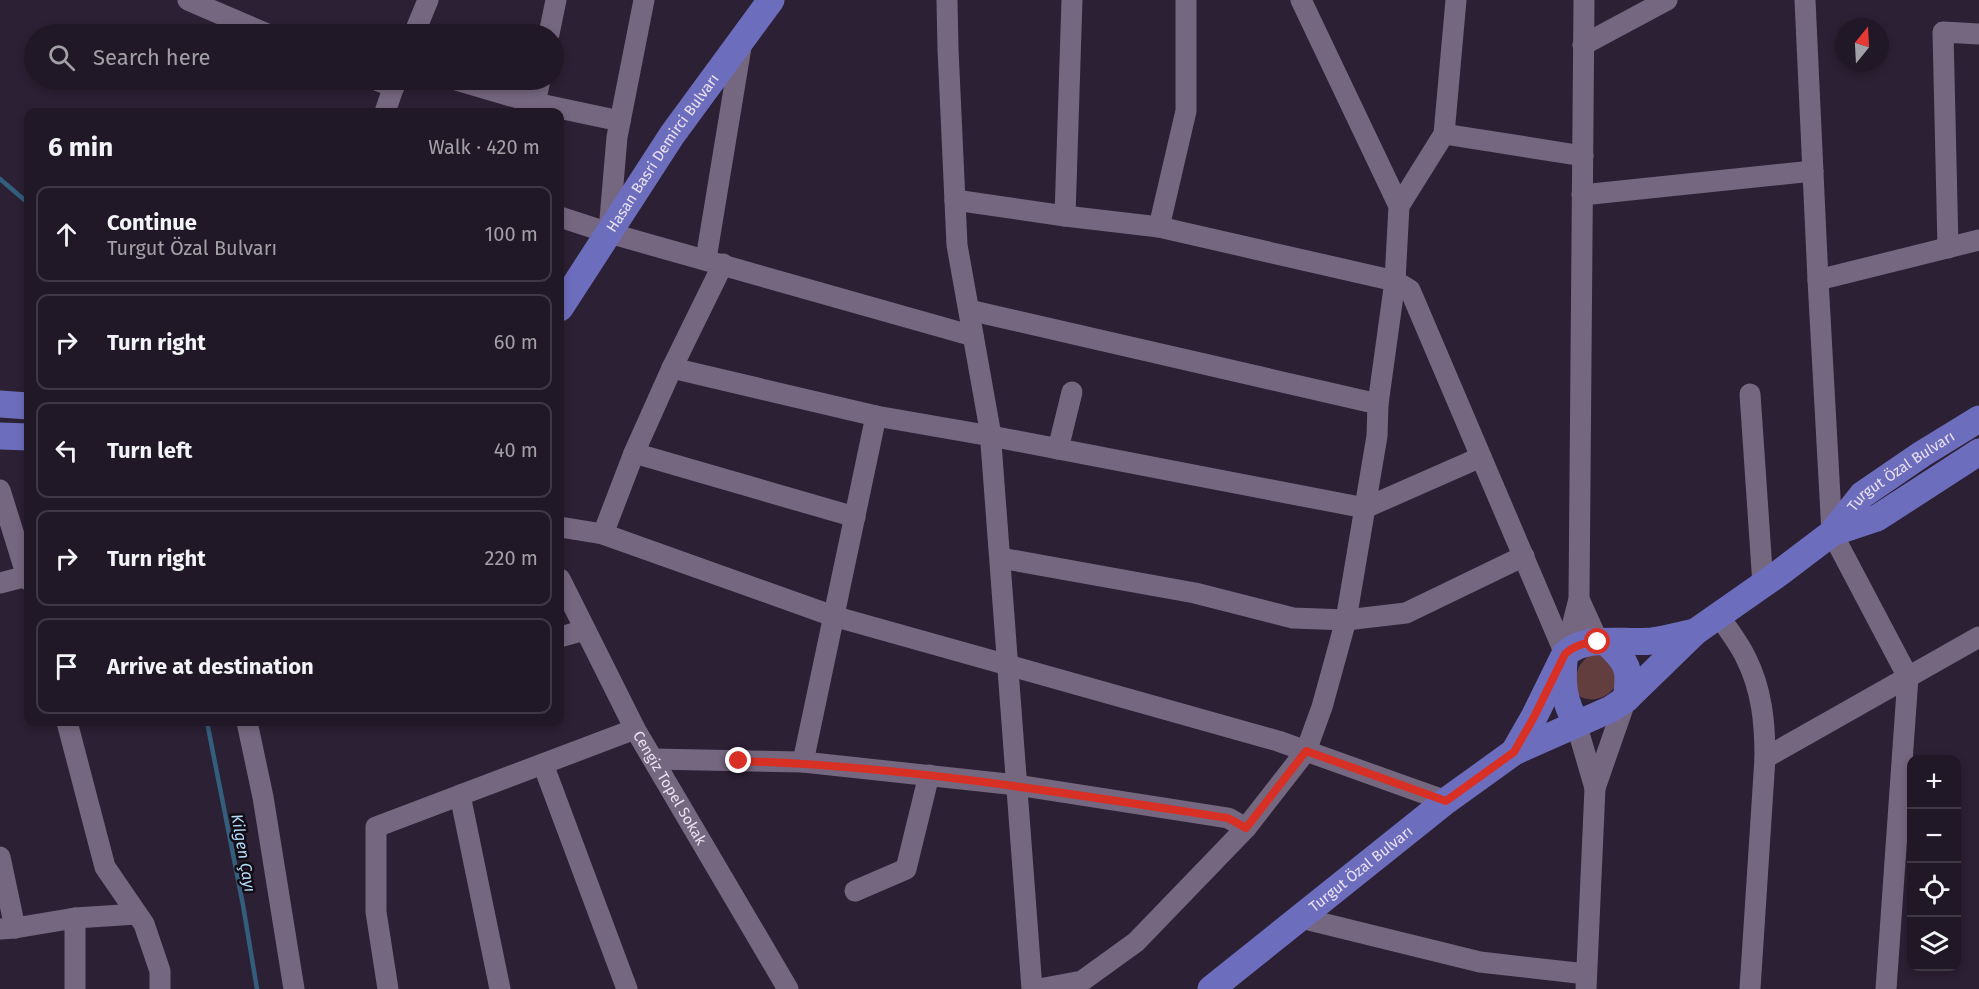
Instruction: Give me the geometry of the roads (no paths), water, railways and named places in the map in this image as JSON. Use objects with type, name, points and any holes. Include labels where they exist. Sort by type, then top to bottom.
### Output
[{"type":"main road","name":"Hasan Basri Demirci Bulvarı","points":[[564,302],[672,135],[771,0]]},
{"type":"main road","points":[[0,404],[24,406]]},
{"type":"main road","name":"Turgut Özal Bulvarı","points":[[1211,989],[1446,801],[1514,752],[1611,709],[1626,699],[1695,632],[1832,533],[1862,495],[1979,419]]},
{"type":"main road","points":[[0,436],[24,437]]},
{"type":"main road","name":"Turgut Özal Bulvarı","points":[[1832,533],[1877,518],[1979,452]]},
{"type":"main road","name":"Turgut Özal Bulvarı","points":[[1514,752],[1565,654],[1574,646],[1586,642],[1656,640],[1695,632]]},
{"type":"main road","points":[[1602,642],[1619,654],[1628,668],[1629,681],[1626,699]]},
{"type":"main road","points":[[1565,654],[1564,694],[1566,704],[1576,723]]},
{"type":"street","points":[[188,0],[231,10],[252,24]]},
{"type":"street","points":[[418,24],[428,0]]},
{"type":"street","points":[[551,24],[556,0]]},
{"type":"street","points":[[609,233],[620,121],[644,0]]},
{"type":"street","points":[[948,0],[957,245],[991,436],[1032,989]]},
{"type":"street","points":[[1065,216],[1072,0]]},
{"type":"street","points":[[1160,227],[1186,111],[1186,0]]},
{"type":"street","points":[[1039,989],[1082,981],[1136,942],[1246,828],[1306,751],[1322,707],[1346,620],[1377,436],[1378,404],[1395,281],[1399,206],[1301,0]]},
{"type":"street","points":[[1399,206],[1444,134],[1456,0]]},
{"type":"street","points":[[1565,654],[1579,599],[1584,0]]},
{"type":"street","points":[[1583,45],[1667,0]]},
{"type":"street","points":[[1805,0],[1832,533],[1908,677],[1886,989]]},
{"type":"street","points":[[1948,248],[1943,32],[1979,34]]},
{"type":"street","points":[[603,534],[634,453],[672,368],[714,262],[743,37]]},
{"type":"street","points":[[386,108],[388,90]]},
{"type":"street","points":[[490,90],[559,108]]},
{"type":"street","points":[[535,103],[538,90]]},
{"type":"street","points":[[564,109],[620,121]]},
{"type":"street","points":[[1444,134],[1582,156]]},
{"type":"street","points":[[1582,195],[1813,171]]},
{"type":"street","points":[[955,200],[1160,227],[1395,281],[1410,290],[1565,654]]},
{"type":"street","points":[[564,218],[974,336]]},
{"type":"street","points":[[1818,280],[1979,240]]},
{"type":"street","points":[[969,310],[1378,404]]},
{"type":"street","points":[[672,368],[876,416],[1365,508],[1481,457]]},
{"type":"street","points":[[1058,449],[1072,392]]},
{"type":"street","points":[[1750,394],[1763,585]]},
{"type":"street","points":[[803,762],[876,416]]},
{"type":"street","points":[[634,453],[855,517]]},
{"type":"street","points":[[0,490],[24,565]]},
{"type":"street","points":[[564,529],[603,534],[833,616],[1278,741],[1446,801]]},
{"type":"street","points":[[1001,558],[1195,593],[1293,618],[1346,620],[1406,613],[1524,556]]},
{"type":"street","points":[[0,583],[24,579]]},
{"type":"street","name":"Cengiz Topel Sokak","points":[[564,587],[635,729],[788,989]]},
{"type":"street","points":[[1579,599],[1602,642]]},
{"type":"street","points":[[1718,615],[1746,658],[1760,696],[1765,725],[1765,758],[1750,989]]},
{"type":"street","points":[[564,636],[585,630]]},
{"type":"street","points":[[1765,758],[1979,637]]},
{"type":"street","points":[[1300,918],[1480,962],[1586,982],[1595,788],[1626,699]]},
{"type":"street","points":[[1576,723],[1595,788]]},
{"type":"street","points":[[69,726],[105,867],[144,924],[160,971],[160,989]]},
{"type":"street","points":[[248,726],[263,797],[294,989]]},
{"type":"street","points":[[388,989],[376,912],[376,827],[635,729]]},
{"type":"street","points":[[653,759],[803,762],[1017,784],[1228,818],[1246,828]]},
{"type":"street","points":[[543,764],[627,989]]},
{"type":"street","points":[[855,891],[906,869],[929,775]]},
{"type":"street","points":[[460,795],[500,989]]},
{"type":"street","points":[[0,856],[8,928],[75,918],[137,914]]},
{"type":"street","points":[[75,918],[75,989]]},
{"type":"waterway","name":"Kilgen Çayı","points":[[0,179],[24,200]]},
{"type":"waterway","name":"Kilgen Çayı","points":[[208,726],[257,989]]}]
